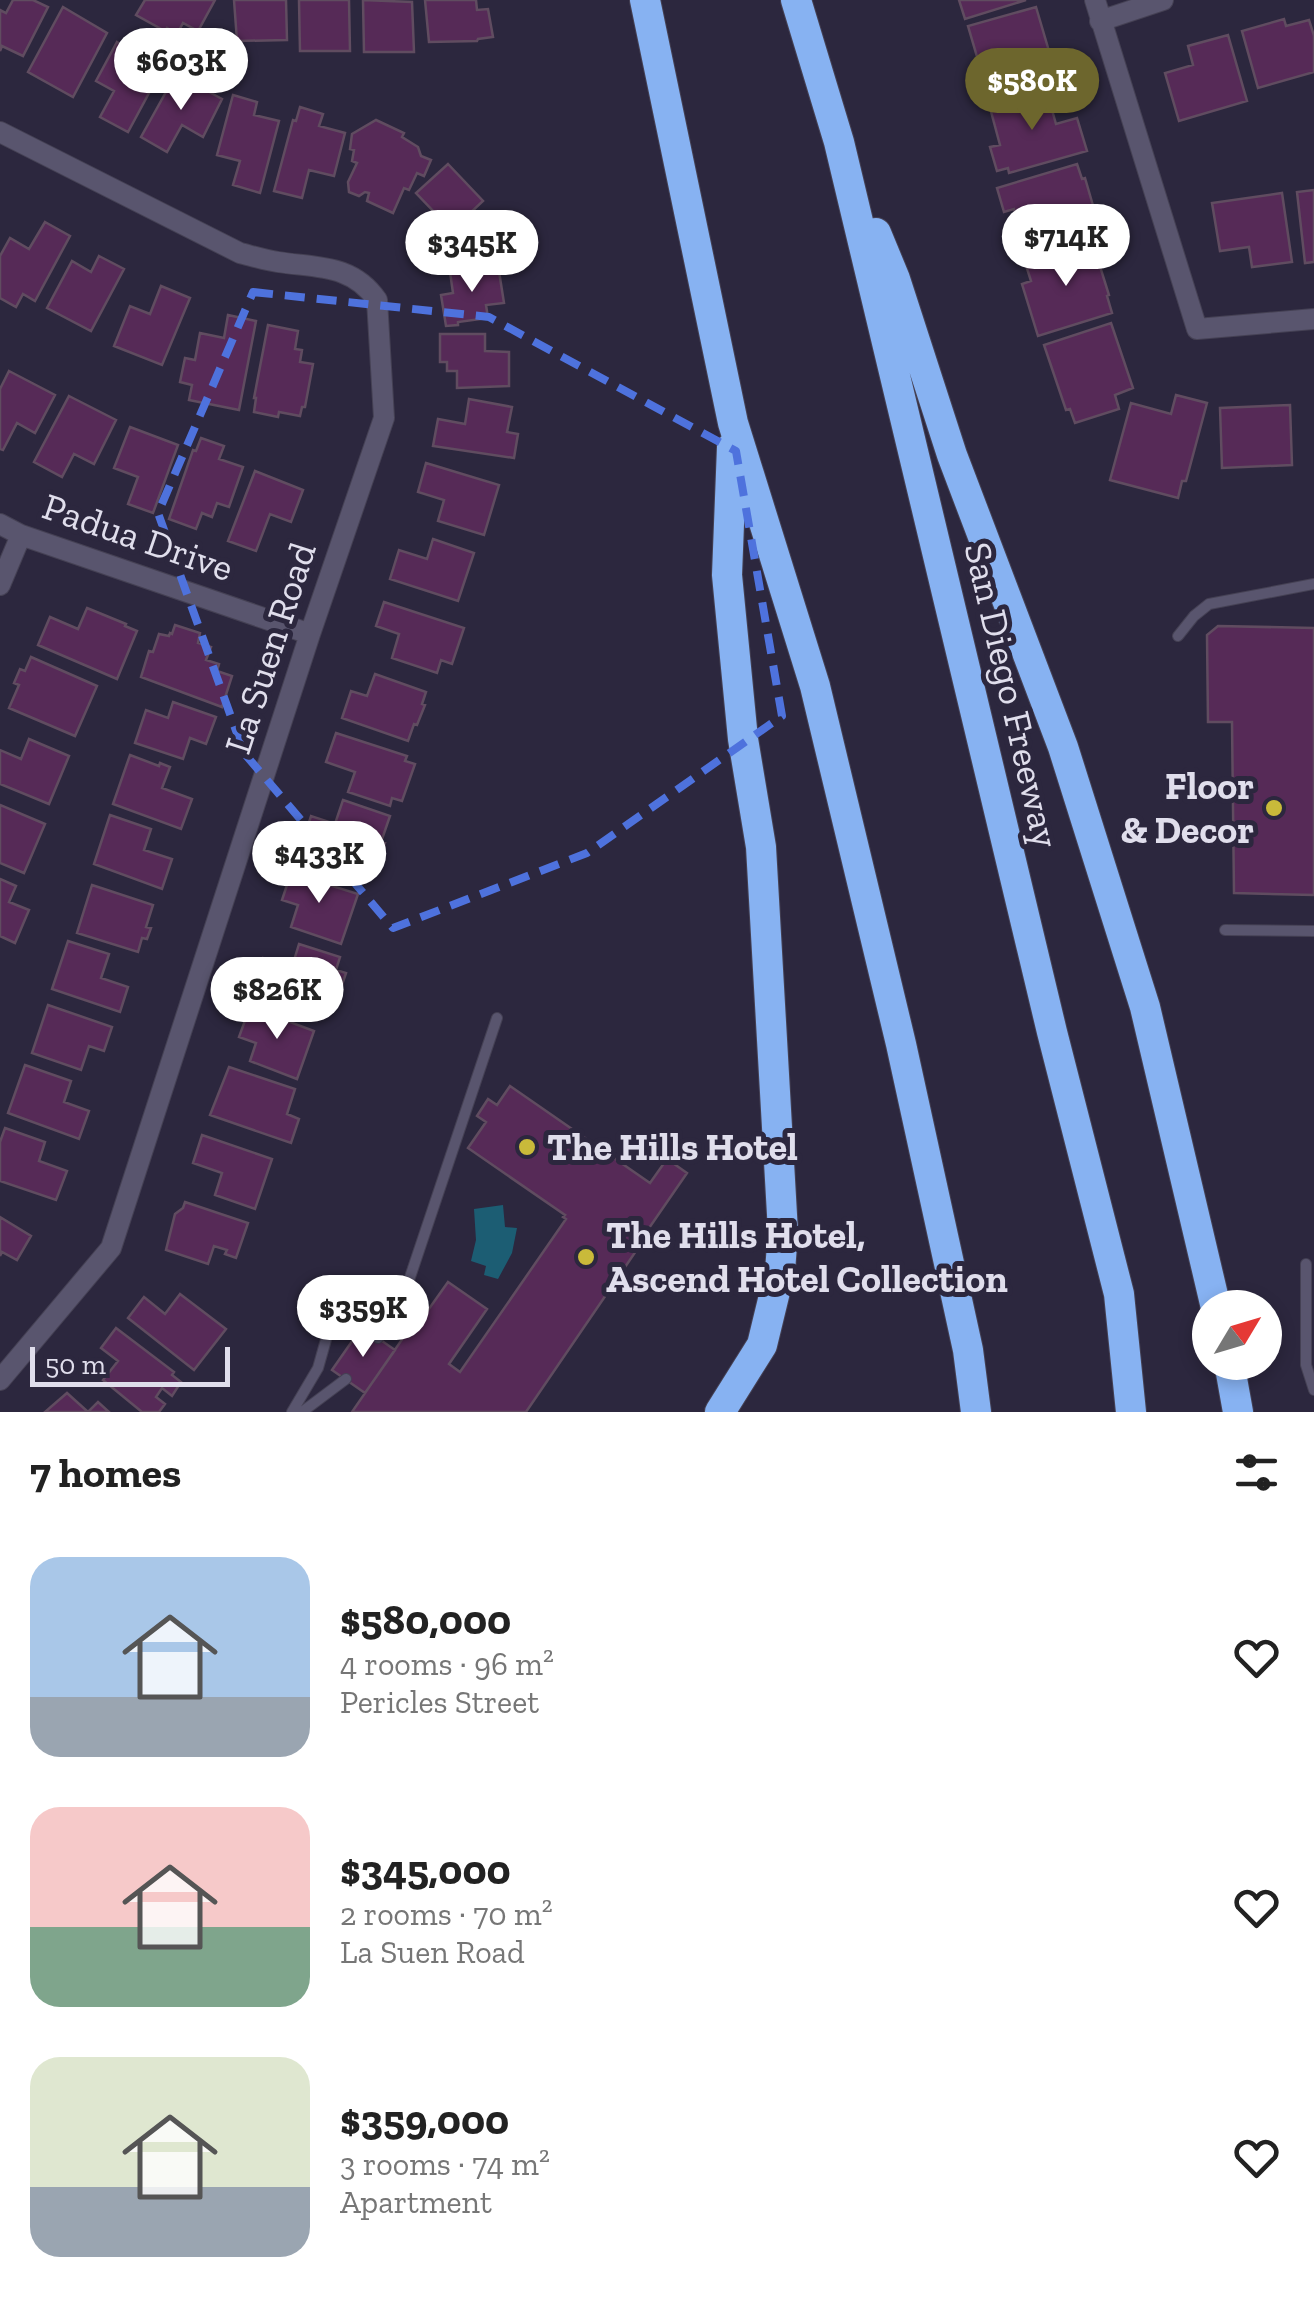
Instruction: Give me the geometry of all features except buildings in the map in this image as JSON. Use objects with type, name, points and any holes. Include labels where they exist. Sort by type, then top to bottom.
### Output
[{"type":"highway","points":[[645,0],[732,423],[815,686],[905,1063],[968,1350],[976,1412]]},
{"type":"highway","name":"San Diego Freeway","points":[[796,0],[839,142],[1042,993],[1119,1294],[1131,1412]]},
{"type":"highway","points":[[839,142],[895,279],[952,456],[1063,748],[1145,1007],[1212,1290]]},
{"type":"highway","points":[[720,1412],[762,1345],[780,1271],[782,1232],[761,847],[743,739],[727,575],[732,423]]},
{"type":"highway","points":[[1119,1294],[1144,1412]]},
{"type":"highway","points":[[1232,1380],[1238,1412]]},
{"type":"street","points":[[1163,0],[1097,10],[1197,330],[1314,319]]},
{"type":"street","name":"La Suen Road","points":[[0,132],[240,252],[276,262],[314,265],[350,276],[367,286],[377,300],[384,418],[111,1248],[0,1380]]},
{"type":"street","name":"Padua Drive","points":[[0,524],[21,535],[310,634]]},
{"type":"street","points":[[0,585],[21,535]]},
{"type":"lane","points":[[1178,636],[1210,604],[1314,584]]},
{"type":"lane","points":[[1226,930],[1314,931]]},
{"type":"lane","points":[[378,1338],[402,1301],[497,1018]]},
{"type":"lane","points":[[1306,1264],[1306,1365],[1314,1390]]},
{"type":"lane","points":[[292,1412],[318,1368],[338,1297],[392,1315]]},
{"type":"lane","points":[[302,1412],[346,1380]]},
{"type":"highlighted area","points":[[253,292],[489,317],[736,451],[782,716],[587,853],[393,928],[244,753],[158,513]]},
{"type":"water","points":[[503,1205],[505,1227],[517,1228],[512,1253],[498,1279],[484,1275],[486,1266],[471,1261],[476,1240],[474,1209]]},
{"type":"place","name":"Floor & Decor","points":[[1274,808]]},
{"type":"place","name":"The Hills Hotel","points":[[527,1147]]},
{"type":"place","name":"The Hills Hotel, Ascend Hotel Collection","points":[[586,1257]]}]
